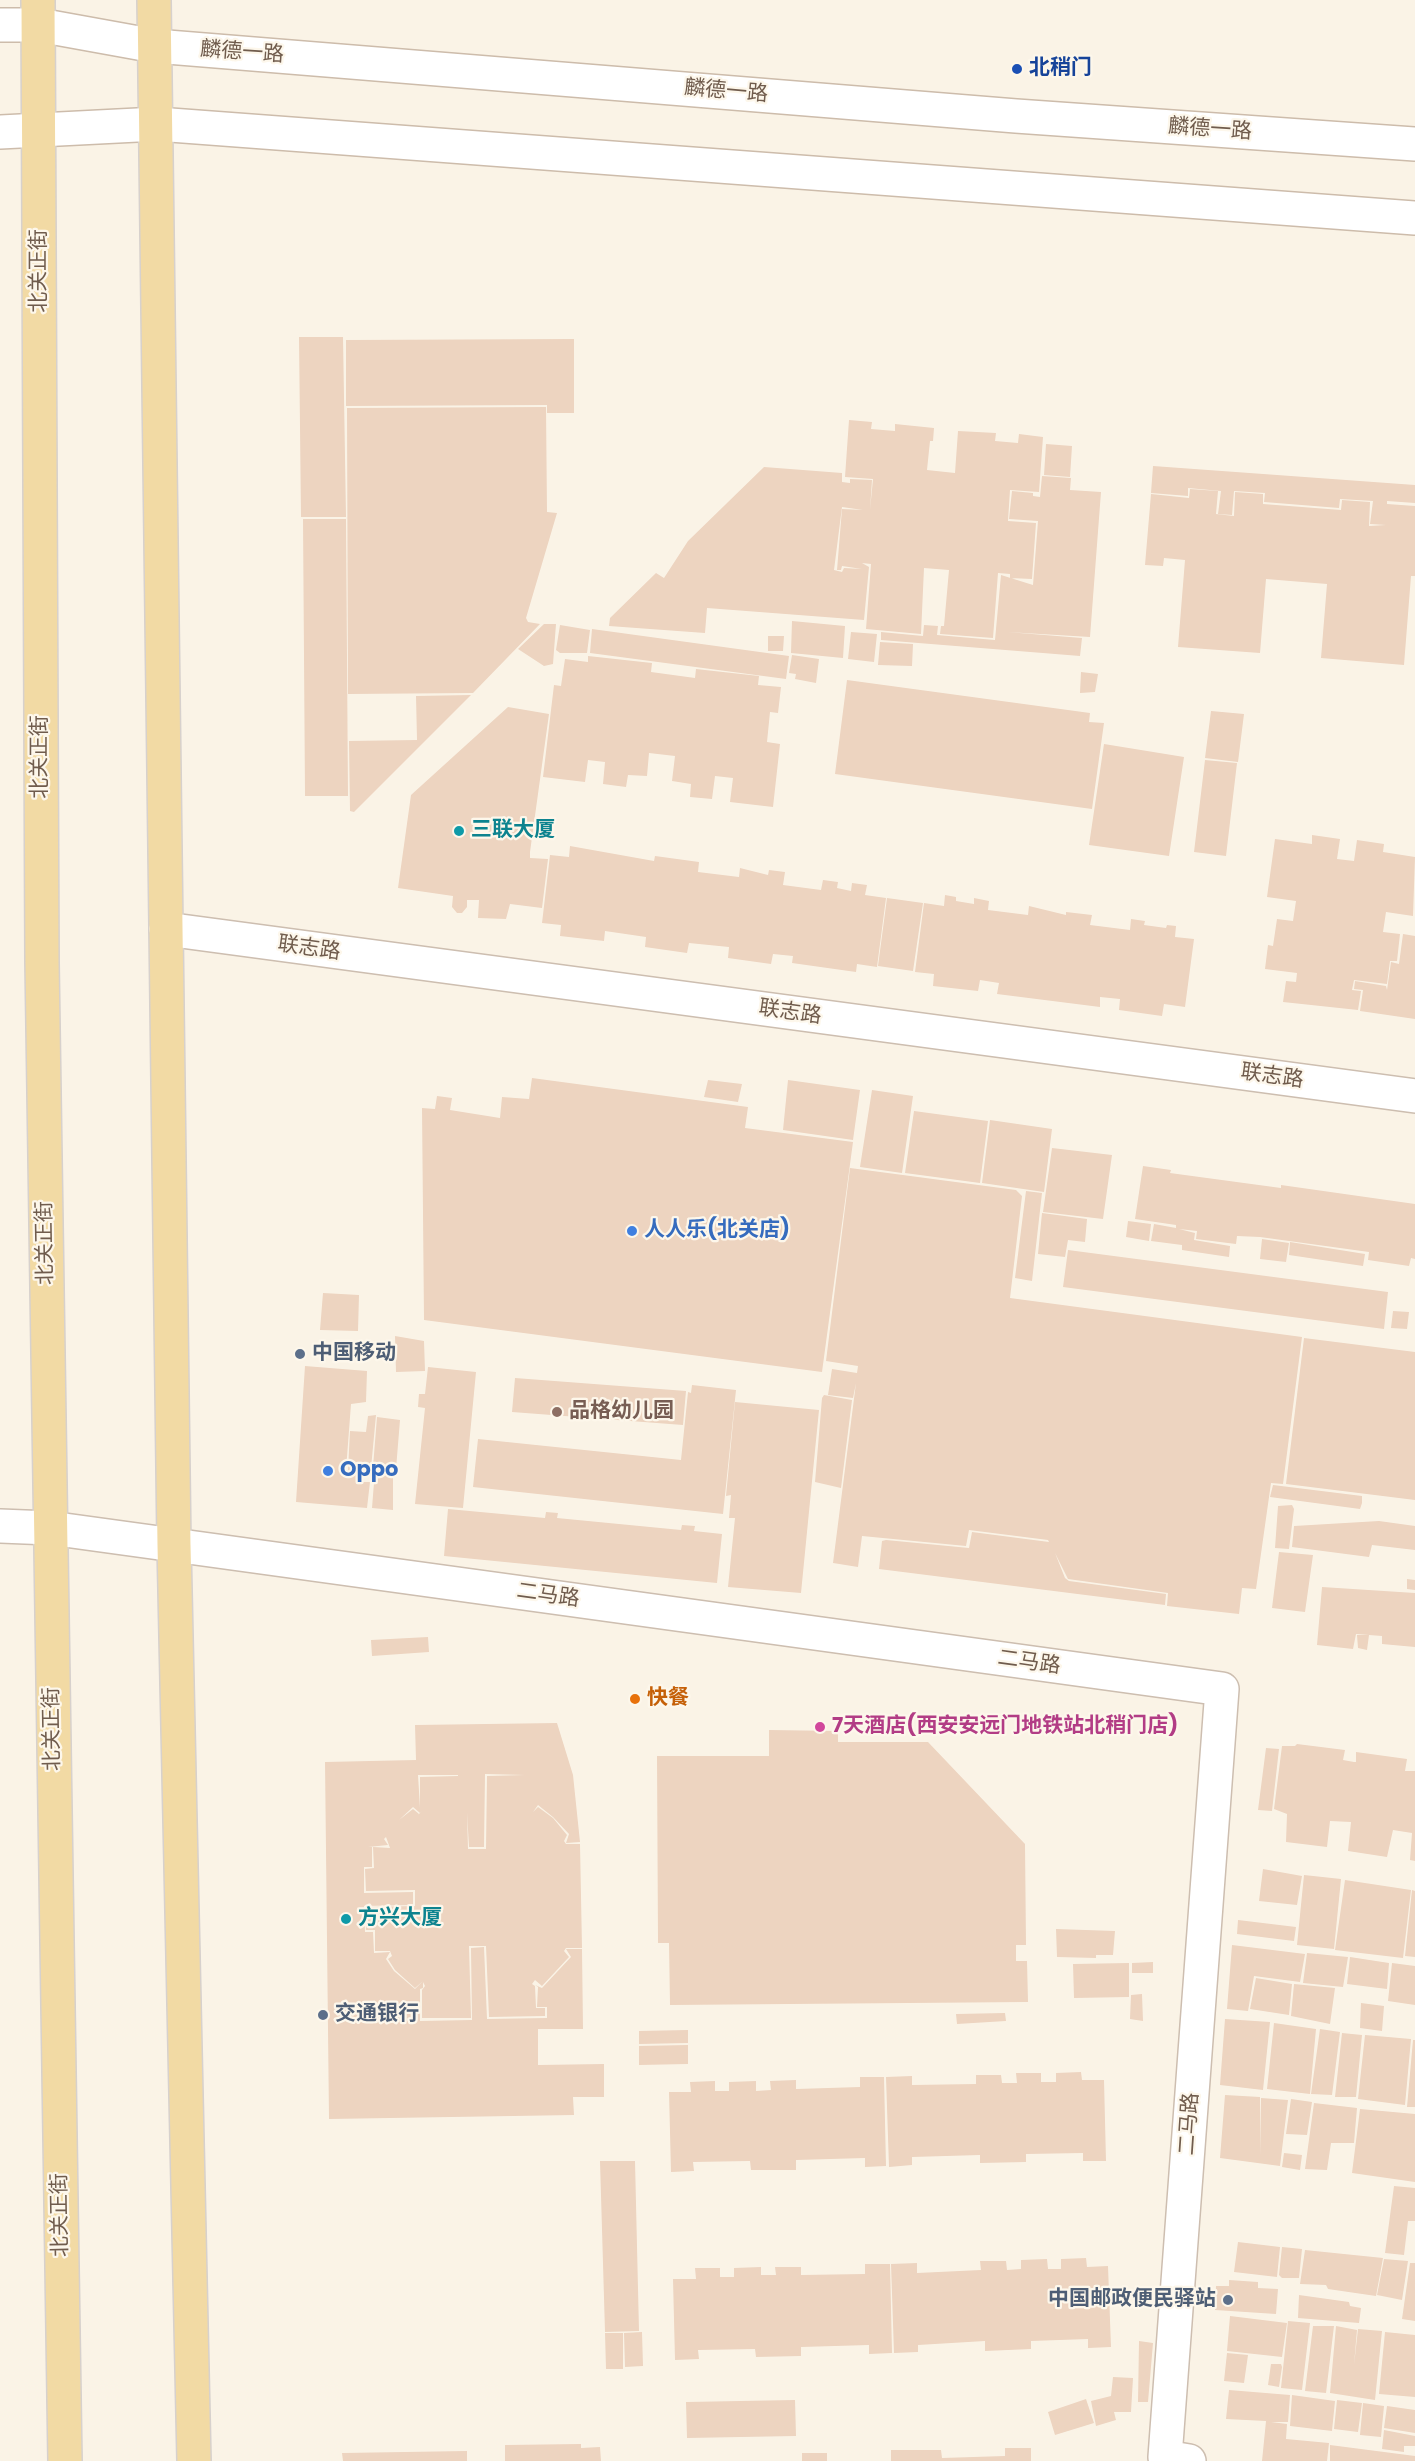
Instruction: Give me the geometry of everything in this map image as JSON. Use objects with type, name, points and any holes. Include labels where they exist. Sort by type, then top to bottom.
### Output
[{"type":"main road","points":[[154,0],[174,1545],[194,2461]]},
{"type":"main road","name":"北关正街","points":[[39,12],[42,962],[65,2461]]},
{"type":"street","name":"麟德一路","points":[[0,26],[39,12],[155,46],[1016,116],[1415,144]]},
{"type":"street","points":[[0,132],[157,124],[1415,218]]},
{"type":"street","name":"联志路","points":[[166,929],[1415,1096]]},
{"type":"street","name":"二马路","points":[[0,1526],[50,1528],[1222,1689],[1166,2457],[1189,2461]]},
{"type":"building","points":[[299,337],[343,337],[346,517],[301,517]]},
{"type":"building","points":[[574,339],[574,413],[547,413],[547,405],[346,406],[346,340]]},
{"type":"building","points":[[546,407],[547,512],[557,513],[526,618],[528,622],[540,624],[473,693],[348,694],[347,408]]},
{"type":"building","points":[[849,420],[872,422],[871,429],[895,431],[895,424],[934,428],[933,441],[930,441],[927,470],[955,473],[958,431],[996,433],[995,441],[1018,443],[1019,434],[1043,437],[1039,492],[1010,490],[1008,521],[1036,523],[1032,579],[1010,578],[1010,574],[998,573],[993,638],[940,634],[941,626],[944,626],[949,570],[924,568],[921,634],[866,629],[871,564],[862,563],[869,567],[864,620],[707,608],[705,633],[609,626],[610,618],[656,573],[664,578],[688,541],[764,467],[842,473],[842,482],[850,483],[850,479],[872,480],[870,510],[873,479],[845,477]],"holes":[[[842,507],[863,510],[842,509],[837,570],[841,570],[842,566],[862,569],[844,568],[842,572],[834,570]]]},
{"type":"building","points":[[1046,444],[1072,446],[1070,477],[1044,475]]},
{"type":"building","points":[[1153,466],[1415,485],[1415,503],[1387,501],[1387,504],[1415,506],[1415,576],[1411,576],[1404,665],[1321,658],[1327,584],[1266,579],[1260,653],[1178,647],[1185,560],[1164,558],[1163,566],[1145,565],[1151,494],[1189,498],[1190,489],[1218,491],[1216,514],[1234,516],[1235,492],[1263,494],[1263,504],[1341,510],[1342,500],[1370,502],[1369,526],[1386,525],[1370,524],[1373,501],[1340,499],[1339,508],[1264,502],[1265,493],[1234,491],[1232,515],[1218,514],[1221,491],[1188,488],[1188,496],[1151,493]]},
{"type":"building","points":[[1042,476],[1071,478],[1070,490],[1101,492],[1090,637],[1007,632],[1082,638],[1080,656],[881,640],[881,632],[923,636],[924,625],[938,626],[937,635],[995,640],[1001,575],[1033,585],[1038,521],[1009,519],[1012,491],[1033,493],[1033,496],[1040,497]]},
{"type":"building","points":[[303,519],[346,519],[348,796],[305,796]]},
{"type":"building","points":[[792,621],[845,626],[843,658],[791,653]]},
{"type":"building","points":[[544,624],[556,624],[553,664],[544,666],[518,649]]},
{"type":"building","points":[[560,625],[590,630],[587,653],[560,653],[556,650]]},
{"type":"building","points":[[592,629],[789,656],[786,679],[590,653]]},
{"type":"building","points":[[851,632],[877,634],[874,662],[848,659]]},
{"type":"building","points":[[768,636],[784,636],[783,651],[768,651]]},
{"type":"building","points":[[880,642],[913,644],[912,666],[878,665]]},
{"type":"building","points":[[792,655],[819,659],[816,683],[795,679],[796,674],[789,673]]},
{"type":"building","points":[[588,656],[652,663],[651,672],[695,678],[696,669],[759,676],[758,685],[781,687],[778,713],[770,712],[767,742],[780,744],[773,807],[730,802],[733,778],[715,776],[712,799],[690,797],[691,784],[672,781],[675,756],[649,753],[647,776],[628,775],[626,787],[603,784],[605,762],[588,760],[585,782],[543,777],[554,685],[561,686],[565,659],[588,662]]},
{"type":"building","points":[[1081,672],[1098,674],[1095,692],[1080,693]]},
{"type":"building","points":[[847,680],[1090,713],[1089,722],[1104,723],[1092,809],[835,774]]},
{"type":"building","points":[[471,695],[354,812],[350,811],[349,741],[417,740],[416,696]]},
{"type":"building","points":[[508,707],[549,714],[530,852],[530,858],[548,859],[542,908],[510,904],[506,919],[478,918],[479,900],[467,900],[467,907],[462,913],[457,913],[452,907],[453,896],[398,888],[411,795]]},
{"type":"building","points":[[1211,711],[1244,714],[1238,762],[1205,758]]},
{"type":"building","points":[[1104,744],[1184,757],[1169,856],[1089,845]]},
{"type":"building","points":[[1205,760],[1237,763],[1226,856],[1194,852]]},
{"type":"building","points":[[1312,835],[1340,839],[1337,859],[1354,861],[1357,840],[1384,844],[1383,852],[1415,857],[1413,916],[1386,912],[1383,932],[1400,934],[1397,961],[1390,961],[1387,984],[1354,980],[1352,990],[1361,991],[1358,1010],[1283,1002],[1286,981],[1296,982],[1297,973],[1265,969],[1268,945],[1273,946],[1277,919],[1293,921],[1296,901],[1267,897],[1275,839],[1312,844]]},
{"type":"building","points":[[570,846],[654,861],[655,856],[699,862],[698,872],[739,877],[740,868],[768,875],[769,870],[785,872],[783,885],[821,890],[823,880],[838,882],[837,888],[851,891],[852,883],[867,885],[865,895],[886,898],[877,967],[857,964],[856,972],[792,963],[793,956],[773,954],[771,964],[728,958],[729,947],[689,943],[687,953],[645,947],[646,937],[605,931],[604,941],[560,936],[561,925],[542,923],[550,855],[569,857]]},
{"type":"building","points":[[945,895],[956,897],[956,901],[974,904],[974,898],[989,901],[988,910],[1028,915],[1029,906],[1066,915],[1066,912],[1092,915],[1090,925],[1130,930],[1131,919],[1145,921],[1144,925],[1166,928],[1167,925],[1176,926],[1175,937],[1194,939],[1185,1007],[1164,1004],[1162,1016],[1119,1010],[1120,999],[1100,997],[1100,1007],[997,994],[999,983],[980,980],[978,991],[933,986],[934,974],[915,972],[924,903],[944,906]]},
{"type":"building","points":[[887,898],[923,903],[913,971],[878,966]]},
{"type":"building","points":[[1403,934],[1415,936],[1415,1019],[1360,1011],[1363,990],[1354,989],[1355,981],[1386,986],[1387,990],[1391,962],[1399,964]]},
{"type":"building","name":"人人乐(北关店)","points":[[532,1078],[748,1107],[745,1128],[853,1142],[822,1372],[424,1320],[422,1108],[435,1109],[437,1096],[452,1098],[450,1110],[500,1118],[502,1097],[529,1099]]},
{"type":"building","points":[[708,1080],[742,1084],[738,1102],[704,1097]]},
{"type":"building","points":[[788,1080],[860,1090],[853,1140],[783,1130]]},
{"type":"building","points":[[872,1090],[913,1096],[902,1173],[860,1167]]},
{"type":"building","points":[[914,1111],[988,1121],[980,1183],[905,1173]]},
{"type":"building","points":[[990,1120],[1052,1129],[1044,1192],[982,1183]]},
{"type":"building","points":[[1052,1148],[1112,1155],[1103,1219],[1043,1212]]},
{"type":"building","points":[[1143,1166],[1171,1170],[1170,1173],[1281,1188],[1281,1185],[1415,1204],[1415,1259],[1411,1258],[1409,1266],[1368,1260],[1369,1252],[1260,1237],[1237,1236],[1236,1244],[1196,1239],[1197,1231],[1179,1229],[1195,1233],[1194,1240],[1230,1246],[1229,1257],[1182,1250],[1182,1245],[1151,1241],[1154,1224],[1176,1228],[1176,1225],[1135,1219]]},
{"type":"building","points":[[850,1168],[1016,1190],[1022,1196],[1010,1298],[1302,1337],[1283,1484],[1271,1483],[1256,1589],[1242,1588],[1239,1614],[1167,1606],[1168,1593],[1068,1579],[1055,1553],[1065,1578],[1069,1581],[1166,1594],[1165,1605],[879,1569],[882,1541],[886,1540],[969,1548],[972,1532],[1049,1542],[1048,1540],[969,1530],[966,1546],[862,1536],[858,1567],[833,1563],[856,1383],[853,1398],[828,1395],[832,1369],[857,1373],[858,1366],[826,1361]]},
{"type":"building","points":[[1026,1191],[1042,1193],[1032,1281],[1015,1278]]},
{"type":"building","points":[[1042,1213],[1087,1219],[1085,1242],[1068,1240],[1065,1257],[1038,1254]]},
{"type":"building","points":[[1128,1221],[1151,1224],[1149,1241],[1126,1237]]},
{"type":"building","points":[[1262,1239],[1289,1243],[1286,1262],[1260,1259]]},
{"type":"building","points":[[1290,1242],[1365,1254],[1363,1266],[1289,1255]]},
{"type":"building","points":[[1068,1250],[1388,1292],[1384,1329],[1063,1287]]},
{"type":"building","points":[[323,1293],[359,1295],[358,1331],[320,1330]]},
{"type":"building","points":[[1393,1311],[1409,1312],[1407,1329],[1391,1328]]},
{"type":"building","points":[[395,1336],[424,1341],[425,1371],[396,1372]]},
{"type":"building","points":[[1304,1338],[1415,1352],[1415,1500],[1286,1484]]},
{"type":"building","points":[[305,1366],[367,1371],[366,1402],[351,1404],[346,1470],[360,1473],[360,1482],[370,1482],[367,1508],[296,1502]]},
{"type":"building","points":[[428,1367],[476,1372],[463,1508],[415,1504],[425,1408],[418,1407],[419,1394],[425,1394]]},
{"type":"building","points":[[515,1378],[686,1391],[683,1425],[512,1412]]},
{"type":"building","points":[[692,1385],[736,1390],[723,1514],[473,1487],[478,1439],[681,1460],[688,1392],[691,1393]]},
{"type":"building","points":[[824,1395],[852,1400],[841,1488],[815,1482]]},
{"type":"building","points":[[735,1402],[819,1410],[801,1593],[728,1587],[735,1518],[729,1518],[731,1495],[726,1496]]},
{"type":"building","points":[[376,1415],[369,1472],[348,1470],[350,1431],[366,1432],[368,1416]]},
{"type":"building","points":[[377,1417],[400,1420],[396,1469],[373,1467]]},
{"type":"building","points":[[375,1470],[393,1471],[393,1510],[372,1508]]},
{"type":"building","points":[[1273,1485],[1362,1496],[1362,1503],[1360,1509],[1270,1497]]},
{"type":"building","points":[[1292,1505],[1294,1509],[1289,1549],[1275,1548],[1278,1506]]},
{"type":"building","points":[[448,1509],[545,1518],[546,1512],[558,1513],[557,1518],[681,1530],[682,1525],[695,1526],[694,1531],[722,1534],[717,1583],[444,1556]]},
{"type":"building","points":[[1379,1521],[1415,1526],[1415,1550],[1372,1545],[1369,1557],[1292,1547],[1294,1526]]},
{"type":"building","points":[[1279,1552],[1313,1555],[1305,1612],[1272,1608]]},
{"type":"building","points":[[1407,1579],[1415,1580],[1415,1590],[1407,1589]]},
{"type":"building","points":[[1322,1587],[1415,1593],[1415,1647],[1382,1644],[1382,1636],[1356,1634],[1353,1649],[1317,1645]]},
{"type":"building","points":[[1357,1635],[1369,1635],[1367,1650],[1358,1648]]},
{"type":"building","points":[[428,1637],[429,1652],[372,1656],[371,1640]]},
{"type":"building","points":[[557,1723],[573,1775],[580,1842],[566,1843],[569,1834],[553,1817],[538,1805],[533,1812],[538,1807],[553,1818],[567,1835],[564,1841],[566,1844],[580,1844],[582,1948],[566,1948],[564,1951],[569,1957],[542,1986],[535,1980],[532,1984],[535,1986],[536,2008],[545,2008],[545,2016],[489,2017],[486,1946],[469,1946],[471,2018],[422,2018],[422,1990],[425,1986],[423,1982],[423,1988],[420,1989],[420,2021],[472,2020],[471,1948],[484,1947],[487,2019],[547,2018],[547,2007],[537,2007],[538,1987],[535,1985],[542,1988],[571,1957],[566,1949],[582,1949],[583,2029],[538,2029],[538,2065],[604,2064],[604,2097],[573,2097],[574,2115],[329,2119],[325,1762],[416,1760],[415,1725]],"holes":[[[485,1774],[525,1775],[487,1776],[486,1849],[468,1849],[467,1812],[469,1847],[484,1847]],[[418,1775],[458,1775],[420,1777],[420,1808]],[[413,1807],[420,1813],[416,1818],[419,1814],[413,1809],[399,1820]],[[386,1837],[390,1848],[373,1847],[374,1868],[365,1869],[366,1891],[415,1890],[415,1906],[366,1907],[366,1930],[375,1930],[375,1951],[390,1951],[392,1956],[388,1959],[395,1970],[415,1988],[423,1981],[415,1989],[394,1971],[386,1959],[390,1952],[374,1953],[373,1932],[365,1932],[364,1906],[413,1905],[413,1892],[364,1893],[364,1867],[372,1867],[372,1847],[368,1847],[388,1845],[384,1839]]]},
{"type":"building","points":[[769,1730],[838,1731],[838,1742],[928,1742],[1025,1844],[1026,1945],[1016,1945],[1016,1961],[1027,1961],[1028,2002],[670,2005],[669,1943],[658,1943],[657,1756],[769,1756]]},
{"type":"building","points":[[1297,1744],[1345,1750],[1343,1760],[1354,1762],[1356,1762],[1356,1752],[1407,1759],[1405,1771],[1415,1771],[1415,1861],[1410,1860],[1412,1833],[1393,1830],[1387,1857],[1348,1851],[1351,1822],[1330,1821],[1327,1847],[1286,1842],[1287,1814],[1274,1809],[1282,1746]]},
{"type":"building","points":[[1266,1748],[1279,1749],[1272,1811],[1258,1810]]},
{"type":"building","points":[[1263,1869],[1302,1876],[1297,1905],[1259,1901]]},
{"type":"building","points":[[1304,1875],[1341,1879],[1334,1949],[1297,1945]]},
{"type":"building","points":[[1345,1880],[1411,1890],[1403,1958],[1335,1950]]},
{"type":"building","points":[[1412,1890],[1415,1891],[1415,1957],[1405,1956]]},
{"type":"building","points":[[1238,1920],[1296,1927],[1294,1941],[1237,1934]]},
{"type":"building","points":[[1056,1929],[1115,1931],[1113,1955],[1096,1955],[1096,1958],[1057,1957]]},
{"type":"building","points":[[1232,1945],[1305,1954],[1300,1982],[1254,1976],[1248,2011],[1227,2009]]},
{"type":"building","points":[[1307,1953],[1348,1957],[1343,1987],[1303,1983]]},
{"type":"building","points":[[1350,1957],[1389,1963],[1387,1989],[1347,1984]]},
{"type":"building","points":[[1153,1962],[1153,1973],[1132,1973],[1132,1963]]},
{"type":"building","points":[[1129,1963],[1129,1997],[1074,1998],[1073,1964]]},
{"type":"building","points":[[1392,1963],[1415,1966],[1415,2005],[1388,2001]]},
{"type":"building","points":[[1256,1978],[1292,1984],[1289,2015],[1250,2009]]},
{"type":"building","points":[[1294,1984],[1335,1988],[1330,2024],[1291,2016]]},
{"type":"building","points":[[1142,1994],[1143,2021],[1130,2019],[1131,1995]]},
{"type":"building","points":[[1361,2003],[1384,2006],[1382,2031],[1360,2028]]},
{"type":"building","points":[[1005,2013],[1006,2021],[957,2024],[956,2014]]},
{"type":"building","points":[[1225,2019],[1270,2022],[1263,2090],[1220,2085]]},
{"type":"building","points":[[1274,2023],[1316,2029],[1310,2094],[1267,2089]]},
{"type":"building","points":[[1320,2029],[1340,2032],[1332,2095],[1311,2094]]},
{"type":"building","points":[[688,2030],[688,2043],[639,2044],[639,2031]]},
{"type":"building","points":[[1342,2033],[1362,2035],[1356,2097],[1335,2097]]},
{"type":"building","points":[[1365,2035],[1411,2039],[1405,2105],[1358,2099]]},
{"type":"building","points":[[1413,2040],[1415,2040],[1415,2107],[1407,2107]]},
{"type":"building","points":[[688,2045],[688,2064],[639,2065],[639,2046]]},
{"type":"building","points":[[1081,2072],[1082,2080],[1104,2080],[1106,2161],[1083,2161],[1083,2153],[1026,2154],[1026,2162],[980,2163],[980,2155],[912,2157],[912,2165],[889,2167],[886,2077],[912,2076],[912,2085],[976,2084],[976,2075],[1001,2075],[1002,2083],[1017,2083],[1016,2073],[1041,2073],[1041,2082],[1056,2082],[1056,2073]]},
{"type":"building","points":[[860,2077],[884,2077],[886,2166],[865,2167],[865,2158],[796,2160],[796,2170],[751,2170],[750,2161],[693,2162],[694,2171],[671,2172],[669,2092],[691,2092],[690,2082],[715,2081],[715,2091],[729,2091],[729,2082],[756,2081],[756,2091],[771,2090],[770,2081],[796,2080],[796,2089],[860,2087]]},
{"type":"building","points":[[1225,2095],[1260,2097],[1261,2156],[1261,2098],[1288,2100],[1280,2166],[1220,2158]]},
{"type":"building","points":[[1291,2099],[1312,2102],[1307,2135],[1286,2134]]},
{"type":"building","points":[[1314,2103],[1357,2108],[1354,2143],[1331,2143],[1327,2170],[1305,2169]]},
{"type":"building","points":[[1360,2109],[1415,2114],[1415,2182],[1352,2173]]},
{"type":"building","points":[[1284,2153],[1302,2155],[1300,2170],[1282,2167]]},
{"type":"building","points":[[600,2161],[635,2161],[639,2331],[605,2332]]},
{"type":"building","points":[[1394,2186],[1415,2188],[1415,2221],[1408,2221],[1404,2255],[1385,2253]]},
{"type":"building","points":[[1238,2242],[1280,2247],[1277,2277],[1234,2272]]},
{"type":"building","points":[[1282,2247],[1302,2249],[1299,2278],[1282,2278],[1279,2275]]},
{"type":"building","points":[[1305,2250],[1383,2258],[1376,2296],[1328,2289],[1326,2285],[1300,2284]]},
{"type":"building","points":[[1086,2258],[1087,2267],[1108,2266],[1111,2347],[1088,2348],[1088,2339],[1031,2341],[1031,2349],[985,2351],[985,2341],[918,2345],[918,2352],[894,2353],[891,2264],[917,2263],[917,2273],[981,2270],[980,2261],[1006,2261],[1007,2270],[1021,2269],[1021,2260],[1047,2259],[1048,2269],[1061,2269],[1061,2259]]},
{"type":"building","points":[[1384,2259],[1408,2261],[1402,2300],[1377,2295]]},
{"type":"building","points":[[1410,2263],[1415,2263],[1415,2321],[1402,2319]]},
{"type":"building","points":[[865,2264],[890,2264],[892,2353],[869,2354],[869,2345],[801,2347],[801,2356],[756,2357],[755,2349],[698,2350],[699,2359],[675,2360],[673,2279],[696,2279],[695,2268],[720,2268],[720,2277],[734,2277],[734,2268],[761,2267],[761,2275],[776,2275],[775,2267],[801,2267],[801,2275],[865,2274]]},
{"type":"building","points":[[1229,2280],[1258,2282],[1258,2288],[1278,2289],[1276,2314],[1215,2310],[1216,2286],[1229,2286]]},
{"type":"building","points":[[1299,2295],[1349,2302],[1350,2306],[1361,2308],[1359,2323],[1298,2318]]},
{"type":"building","points":[[1230,2316],[1287,2323],[1282,2357],[1227,2351]]},
{"type":"building","points":[[1288,2321],[1310,2323],[1302,2390],[1281,2388]]},
{"type":"building","points":[[1313,2326],[1334,2326],[1326,2393],[1305,2391]]},
{"type":"building","points":[[1336,2326],[1357,2330],[1354,2365],[1358,2329],[1382,2331],[1375,2400],[1330,2393]]},
{"type":"building","points":[[642,2332],[643,2366],[625,2367],[624,2333]]},
{"type":"building","points":[[1385,2332],[1415,2335],[1415,2397],[1379,2394]]},
{"type":"building","points":[[605,2333],[623,2333],[623,2369],[606,2369]]},
{"type":"building","points":[[1139,2341],[1153,2343],[1148,2402],[1138,2402]]},
{"type":"building","points":[[1227,2353],[1248,2355],[1244,2383],[1224,2381]]},
{"type":"building","points":[[1271,2364],[1281,2364],[1279,2387],[1268,2385]]},
{"type":"building","points":[[1113,2377],[1133,2378],[1131,2412],[1114,2412],[1116,2420],[1096,2426],[1091,2401],[1111,2396]]},
{"type":"building","points":[[1229,2390],[1290,2395],[1288,2422],[1271,2422],[1287,2424],[1286,2439],[1329,2443],[1327,2461],[1262,2461],[1266,2421],[1226,2419]]},
{"type":"building","points":[[1292,2395],[1335,2401],[1332,2431],[1290,2426]]},
{"type":"building","points":[[1086,2399],[1094,2423],[1055,2435],[1048,2412]]},
{"type":"building","points":[[795,2400],[796,2436],[687,2438],[686,2402]]},
{"type":"building","points":[[1337,2400],[1362,2403],[1358,2432],[1334,2429]]},
{"type":"building","points":[[1363,2403],[1384,2406],[1381,2437],[1360,2435]]},
{"type":"building","points":[[1387,2406],[1415,2410],[1415,2433],[1384,2428]]},
{"type":"building","points":[[1384,2430],[1415,2436],[1415,2446],[1404,2446],[1404,2452],[1382,2449]]},
{"type":"building","points":[[581,2444],[581,2448],[600,2447],[601,2461],[505,2461],[505,2445]]},
{"type":"building","points":[[1330,2445],[1415,2456],[1415,2461],[1330,2461]]},
{"type":"building","points":[[1005,2448],[1031,2448],[1031,2461],[891,2461],[891,2450],[941,2450],[942,2458],[1005,2456]]},
{"type":"building","points":[[467,2451],[467,2461],[343,2461],[342,2453]]},
{"type":"building","points":[[802,2453],[827,2453],[827,2461],[802,2461]]},
{"type":"place","name":"北稍门","points":[[1017,69]]},
{"type":"place","name":"三联大厦","points":[[459,831]]},
{"type":"place","name":"人人乐(北关店)","points":[[632,1231]]},
{"type":"place","name":"中国移动","points":[[300,1354]]},
{"type":"place","name":"品格幼儿园","points":[[557,1412]]},
{"type":"place","name":"Oppo","points":[[328,1471]]},
{"type":"place","name":"快餐","points":[[635,1699]]},
{"type":"place","name":"7天酒店(西安安远门地铁站北稍门店)","points":[[820,1727]]},
{"type":"place","name":"方兴大厦","points":[[346,1919]]},
{"type":"place","name":"交通银行","points":[[323,2015]]},
{"type":"place","name":"中国邮政便民驿站","points":[[1228,2300]]}]
